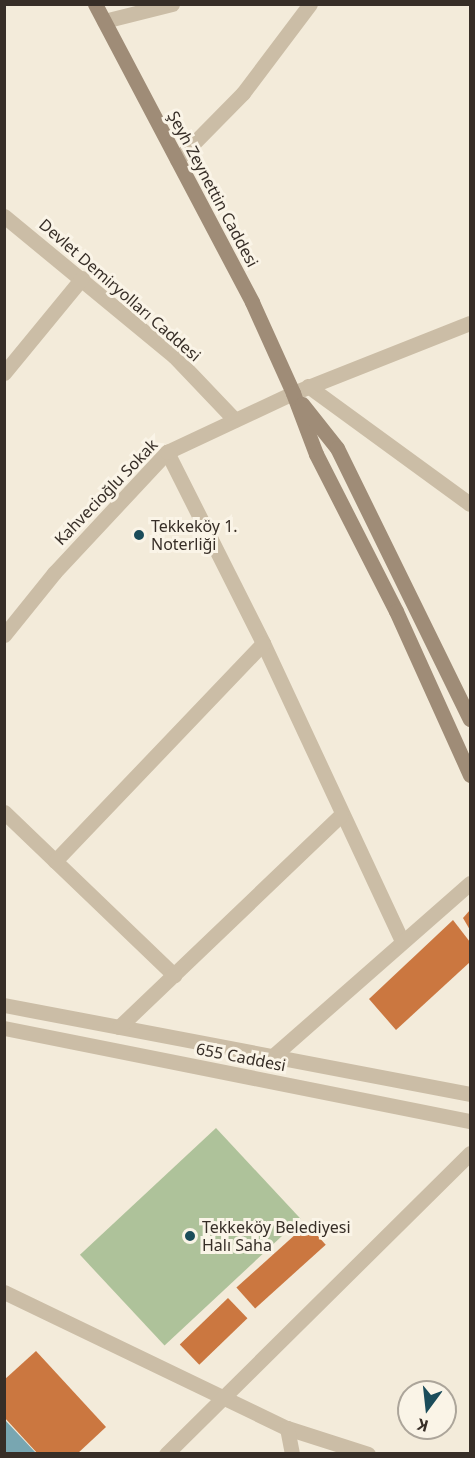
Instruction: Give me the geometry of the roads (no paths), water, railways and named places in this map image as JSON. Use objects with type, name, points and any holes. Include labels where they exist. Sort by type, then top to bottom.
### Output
[{"type":"main road","name":"Şeyh Zeynettin Caddesi","points":[[95,4],[252,302],[293,393],[316,454],[396,611],[471,775]]},
{"type":"main road","name":"Şeyh Zeynettin Caddesi","points":[[293,393],[337,448],[471,719]]},
{"type":"street","points":[[104,21],[172,4]]},
{"type":"street","points":[[177,160],[243,93],[310,4]]},
{"type":"street","name":"Devlet Demiryolları Caddesi","points":[[4,216],[174,356],[235,420]]},
{"type":"street","points":[[4,373],[82,278]]},
{"type":"street","name":"Kahvecioğlu Sokak","points":[[4,635],[54,573],[167,452],[308,386],[471,323]]},
{"type":"street","points":[[308,386],[471,504]]},
{"type":"street","points":[[167,452],[263,643],[341,815],[402,941]]},
{"type":"street","points":[[55,861],[263,643]]},
{"type":"street","points":[[4,812],[174,975]]},
{"type":"street","points":[[119,1027],[341,815]]},
{"type":"street","points":[[273,1056],[471,883]]},
{"type":"street","name":"655 Caddesi","points":[[4,1005],[471,1094]]},
{"type":"street","name":"655 Caddesi","points":[[4,1028],[471,1121]]},
{"type":"street","points":[[166,1454],[471,1153]]},
{"type":"street","points":[[4,1292],[287,1428],[368,1454]]},
{"type":"street","points":[[287,1428],[292,1454]]},
{"type":"water","points":[[5,1420],[36,1453],[5,1453]]},
{"type":"place","name":"Tekkeköy 1. Noterliği","points":[[139,535]]},
{"type":"place","name":"Tekkeköy Belediyesi Halı Saha","points":[[190,1236]]}]
